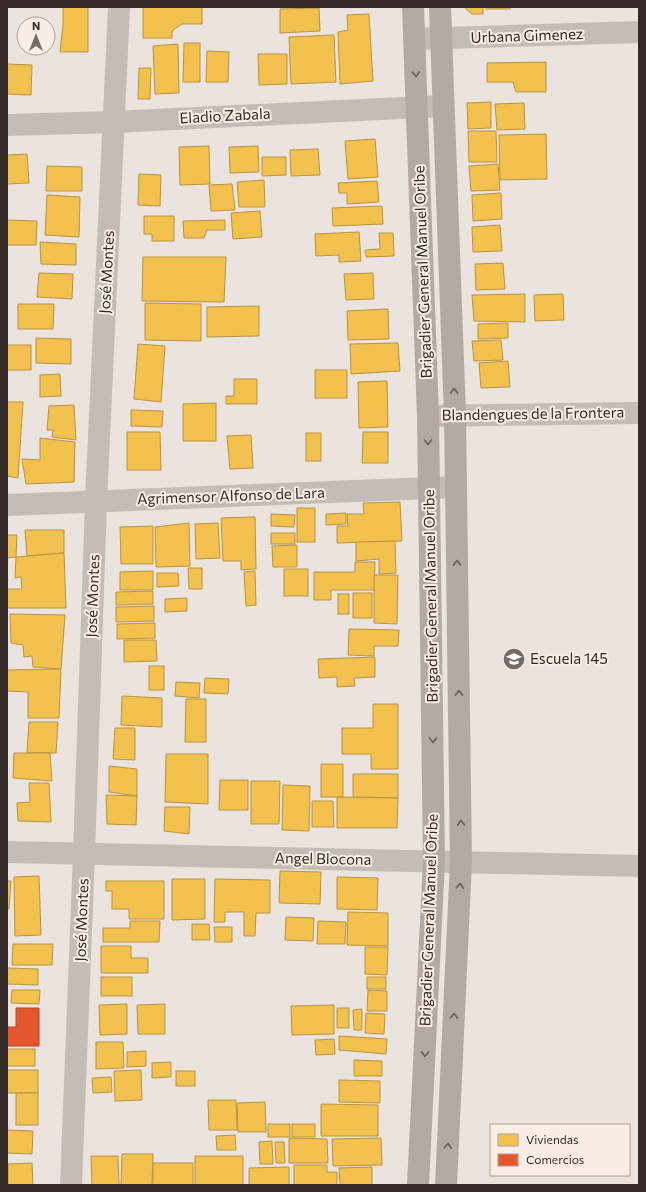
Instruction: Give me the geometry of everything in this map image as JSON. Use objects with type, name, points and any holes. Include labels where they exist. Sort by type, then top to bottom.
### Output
[{"type":"main road","name":"Brigadier General Manuel Oribe","points":[[413,7],[428,416],[434,861],[418,1185]]},
{"type":"main road","name":"Brigadier General Manuel Oribe","points":[[440,7],[455,415],[461,862],[446,1185]]},
{"type":"street","name":"José Montes","points":[[71,1185],[96,501],[119,7]]},
{"type":"street","name":"Urbana Gimenez","points":[[414,39],[639,32]]},
{"type":"street","name":"Eladio Zabala","points":[[7,125],[114,122],[417,106],[443,106]]},
{"type":"street","name":"Blandengues de la Frontera","points":[[428,416],[639,413]]},
{"type":"street","name":"Agrimensor Alfonso de Lara","points":[[7,505],[456,487]]},
{"type":"street","name":"Angel Blocona","points":[[7,852],[639,866]]},
{"type":"building: Viviendas","points":[[63,7],[88,7],[88,52],[60,52]]},
{"type":"building: Viviendas","points":[[143,7],[202,7],[202,24],[182,24],[172,31],[172,38],[143,38]]},
{"type":"building: Viviendas","points":[[464,7],[483,7],[483,14],[472,14]]},
{"type":"building: Viviendas","points":[[486,7],[510,7],[510,9],[486,9]]},
{"type":"building: Viviendas","points":[[319,8],[320,31],[280,33],[280,9]]},
{"type":"building: Viviendas","points":[[369,14],[373,81],[340,84],[338,32],[348,30],[347,15]]},
{"type":"building: Viviendas","points":[[334,35],[336,82],[291,84],[289,37]]},
{"type":"building: Viviendas","points":[[184,43],[200,43],[200,82],[183,82]]},
{"type":"building: Viviendas","points":[[178,44],[179,93],[155,94],[153,46]]},
{"type":"building: Viviendas","points":[[207,51],[229,52],[228,82],[206,82]]},
{"type":"building: Viviendas","points":[[258,54],[287,54],[287,84],[259,85]]},
{"type":"building: Viviendas","points":[[546,62],[546,92],[516,92],[513,82],[487,82],[487,63]]},
{"type":"building: Viviendas","points":[[7,64],[32,65],[31,95],[7,94]]},
{"type":"building: Viviendas","points":[[139,68],[151,68],[150,99],[138,99]]},
{"type":"building: Viviendas","points":[[491,102],[491,128],[468,129],[467,103]]},
{"type":"building: Viviendas","points":[[524,103],[525,129],[497,130],[495,104]]},
{"type":"building: Viviendas","points":[[468,131],[496,131],[497,162],[469,162]]},
{"type":"building: Viviendas","points":[[546,134],[547,179],[500,180],[499,135]]},
{"type":"building: Viviendas","points":[[375,139],[378,177],[348,179],[345,141]]},
{"type":"building: Viviendas","points":[[209,146],[210,184],[180,185],[179,147]]},
{"type":"building: Viviendas","points":[[258,146],[259,172],[230,173],[229,147]]},
{"type":"building: Viviendas","points":[[318,149],[320,175],[291,176],[290,150]]},
{"type":"building: Viviendas","points":[[27,154],[29,183],[7,184],[7,155]]},
{"type":"building: Viviendas","points":[[262,157],[286,157],[286,175],[262,176]]},
{"type":"building: Viviendas","points":[[498,164],[500,190],[471,191],[469,166]]},
{"type":"building: Viviendas","points":[[47,166],[82,167],[82,191],[46,191]]},
{"type":"building: Viviendas","points":[[139,174],[161,175],[160,206],[138,205]]},
{"type":"building: Viviendas","points":[[264,180],[265,207],[239,207],[237,182]]},
{"type":"building: Viviendas","points":[[377,181],[379,202],[347,204],[347,193],[339,193],[338,183]]},
{"type":"building: Viviendas","points":[[232,184],[235,210],[211,211],[209,185]]},
{"type":"building: Viviendas","points":[[501,193],[502,219],[473,221],[472,195]]},
{"type":"building: Viviendas","points":[[47,195],[80,197],[79,237],[45,235]]},
{"type":"building: Viviendas","points":[[382,206],[383,224],[333,226],[332,208]]},
{"type":"building: Viviendas","points":[[260,211],[262,237],[233,239],[231,213]]},
{"type":"building: Viviendas","points":[[144,216],[174,216],[174,241],[152,241],[152,234],[144,234]]},
{"type":"building: Viviendas","points":[[7,220],[37,221],[36,245],[7,245]]},
{"type":"building: Viviendas","points":[[225,220],[225,230],[207,230],[204,238],[184,238],[183,221]]},
{"type":"building: Viviendas","points":[[500,225],[502,251],[473,252],[472,227]]},
{"type":"building: Viviendas","points":[[359,232],[361,261],[339,262],[339,255],[316,256],[315,234]]},
{"type":"building: Viviendas","points":[[379,233],[393,233],[394,256],[366,257],[365,250],[380,249]]},
{"type":"building: Viviendas","points":[[40,242],[76,244],[76,265],[41,264]]},
{"type":"building: Viviendas","points":[[143,257],[226,257],[224,302],[142,301]]},
{"type":"building: Viviendas","points":[[503,263],[505,289],[476,290],[475,264]]},
{"type":"building: Viviendas","points":[[39,273],[73,274],[72,299],[37,297]]},
{"type":"building: Viviendas","points":[[373,273],[374,299],[346,300],[344,274]]},
{"type":"building: Viviendas","points":[[525,294],[525,322],[474,321],[472,295]]},
{"type":"building: Viviendas","points":[[563,294],[564,320],[535,321],[534,295]]},
{"type":"building: Viviendas","points":[[145,303],[201,304],[201,341],[145,340]]},
{"type":"building: Viviendas","points":[[18,304],[54,304],[53,329],[18,329]]},
{"type":"building: Viviendas","points":[[259,306],[259,336],[207,337],[207,307]]},
{"type":"building: Viviendas","points":[[388,309],[389,339],[348,340],[347,311]]},
{"type":"building: Viviendas","points":[[508,323],[508,338],[478,339],[478,324]]},
{"type":"building: Viviendas","points":[[36,338],[71,339],[71,364],[36,363]]},
{"type":"building: Viviendas","points":[[501,340],[503,360],[474,361],[472,341]]},
{"type":"building: Viviendas","points":[[398,343],[400,371],[351,374],[350,344]]},
{"type":"building: Viviendas","points":[[138,344],[165,346],[161,402],[134,399]]},
{"type":"building: Viviendas","points":[[7,345],[31,345],[31,370],[7,370]]},
{"type":"building: Viviendas","points":[[508,361],[510,387],[481,388],[479,363]]},
{"type":"building: Viviendas","points":[[315,370],[347,370],[347,398],[315,398]]},
{"type":"building: Viviendas","points":[[60,374],[61,396],[40,397],[40,375]]},
{"type":"building: Viviendas","points":[[234,379],[257,379],[257,404],[226,404],[226,396],[234,396]]},
{"type":"building: Viviendas","points":[[387,381],[388,427],[359,428],[358,382]]},
{"type":"building: Viviendas","points":[[7,402],[23,402],[18,478],[7,476]]},
{"type":"building: Viviendas","points":[[216,403],[216,441],[183,441],[183,404]]},
{"type":"building: Viviendas","points":[[74,405],[76,440],[52,437],[53,430],[47,430],[49,406]]},
{"type":"building: Viviendas","points":[[131,410],[163,411],[162,427],[131,426]]},
{"type":"building: Viviendas","points":[[127,432],[160,432],[161,470],[127,470]]},
{"type":"building: Viviendas","points":[[363,432],[388,432],[388,463],[362,463]]},
{"type":"building: Viviendas","points":[[306,433],[321,433],[321,461],[306,461]]},
{"type":"building: Viviendas","points":[[251,435],[253,468],[230,469],[227,436]]},
{"type":"building: Viviendas","points":[[40,438],[75,442],[74,482],[26,484],[22,459],[40,460]]},
{"type":"building: Viviendas","points":[[400,502],[402,541],[337,543],[337,526],[348,526],[347,514],[364,514],[363,503]]},
{"type":"building: Viviendas","points":[[297,508],[315,508],[315,542],[297,542]]},
{"type":"building: Viviendas","points":[[346,513],[346,524],[326,525],[326,514]]},
{"type":"building: Viviendas","points":[[271,514],[295,515],[294,527],[271,526]]},
{"type":"building: Viviendas","points":[[255,517],[256,569],[241,570],[241,561],[223,561],[221,518]]},
{"type":"building: Viviendas","points":[[189,523],[190,566],[156,567],[155,527]]},
{"type":"building: Viviendas","points":[[218,523],[220,558],[196,559],[195,524]]},
{"type":"building: Viviendas","points":[[153,526],[153,564],[121,564],[120,527]]},
{"type":"building: Viviendas","points":[[25,530],[64,530],[64,553],[27,556]]},
{"type":"building: Viviendas","points":[[271,533],[295,533],[295,544],[271,544]]},
{"type":"building: Viviendas","points":[[7,535],[17,535],[16,557],[7,558]]},
{"type":"building: Viviendas","points":[[395,541],[396,573],[379,574],[379,559],[356,561],[356,542]]},
{"type":"building: Viviendas","points":[[297,545],[297,567],[273,567],[272,546]]},
{"type":"building: Viviendas","points":[[64,553],[66,608],[7,608],[7,589],[22,589],[21,577],[15,578],[16,557]]},
{"type":"building: Viviendas","points":[[355,562],[375,562],[374,590],[331,590],[331,600],[314,600],[314,572],[355,572]]},
{"type":"building: Viviendas","points":[[188,568],[202,568],[202,589],[189,589]]},
{"type":"building: Viviendas","points":[[284,569],[308,569],[308,596],[284,596]]},
{"type":"building: Viviendas","points":[[153,571],[153,590],[120,590],[120,572]]},
{"type":"building: Viviendas","points":[[255,571],[256,605],[246,606],[244,572]]},
{"type":"building: Viviendas","points":[[157,573],[178,573],[179,586],[157,587]]},
{"type":"building: Viviendas","points":[[374,575],[398,575],[397,624],[374,623]]},
{"type":"building: Viviendas","points":[[153,591],[153,604],[116,605],[116,592]]},
{"type":"building: Viviendas","points":[[353,593],[372,593],[372,618],[353,618]]},
{"type":"building: Viviendas","points":[[338,594],[349,594],[349,614],[338,614]]},
{"type":"building: Viviendas","points":[[187,598],[187,611],[165,612],[165,599]]},
{"type":"building: Viviendas","points":[[154,606],[154,621],[116,622],[116,607]]},
{"type":"building: Viviendas","points":[[10,614],[65,615],[61,669],[33,667],[32,656],[24,657],[23,645],[11,643]]},
{"type":"building: Viviendas","points":[[155,623],[155,638],[117,639],[117,624]]},
{"type":"building: Viviendas","points":[[349,629],[399,630],[398,646],[374,646],[374,656],[348,655]]},
{"type":"building: Viviendas","points":[[124,640],[156,640],[157,661],[124,662]]},
{"type":"building: Viviendas","points":[[375,657],[375,677],[354,678],[355,686],[337,687],[337,677],[319,678],[318,659]]},
{"type":"building: Viviendas","points":[[149,666],[164,666],[164,690],[149,690]]},
{"type":"building: Viviendas","points":[[61,669],[59,718],[28,718],[28,692],[7,691],[7,670]]},
{"type":"building: Viviendas","points":[[205,678],[229,679],[228,694],[204,693]]},
{"type":"building: Viviendas","points":[[176,682],[200,683],[199,698],[175,696]]},
{"type":"building: Viviendas","points":[[122,696],[162,698],[162,727],[121,725]]},
{"type":"building: Viviendas","points":[[186,699],[206,699],[206,742],[185,742]]},
{"type":"building: Viviendas","points":[[373,704],[398,704],[398,769],[371,769],[371,754],[342,754],[342,728],[373,728]]},
{"type":"building: Viviendas","points":[[29,722],[58,722],[56,753],[27,753]]},
{"type":"building: Viviendas","points":[[115,728],[135,728],[135,760],[113,759]]},
{"type":"building: Viviendas","points":[[14,753],[50,753],[52,781],[13,778]]},
{"type":"building: Viviendas","points":[[166,754],[208,754],[208,804],[165,802]]},
{"type":"building: Viviendas","points":[[321,764],[343,764],[343,797],[321,797]]},
{"type":"building: Viviendas","points":[[109,766],[137,769],[137,796],[109,792]]},
{"type":"building: Viviendas","points":[[353,774],[398,774],[398,798],[353,797]]},
{"type":"building: Viviendas","points":[[220,780],[248,780],[248,810],[219,810]]},
{"type":"building: Viviendas","points":[[251,781],[280,781],[279,824],[251,824]]},
{"type":"building: Viviendas","points":[[29,783],[49,783],[51,822],[18,821],[17,803],[30,802]]},
{"type":"building: Viviendas","points":[[283,785],[310,786],[309,831],[282,830]]},
{"type":"building: Viviendas","points":[[106,795],[137,796],[136,825],[107,824]]},
{"type":"building: Viviendas","points":[[337,797],[398,798],[397,828],[337,828]]},
{"type":"building: Viviendas","points":[[312,801],[333,801],[334,827],[312,827]]},
{"type":"building: Viviendas","points":[[165,807],[190,807],[189,834],[164,831]]},
{"type":"building: Viviendas","points":[[280,871],[321,872],[320,904],[279,903]]},
{"type":"building: Viviendas","points":[[39,876],[41,935],[15,936],[14,877]]},
{"type":"building: Viviendas","points":[[337,877],[378,878],[377,910],[337,909]]},
{"type":"building: Viviendas","points":[[172,879],[205,879],[205,919],[172,920]]},
{"type":"building: Viviendas","points":[[215,879],[270,880],[270,913],[256,913],[255,936],[244,936],[244,912],[225,912],[225,922],[214,922]]},
{"type":"building: Viviendas","points":[[7,881],[11,881],[9,909],[7,909]]},
{"type":"building: Viviendas","points":[[106,881],[164,881],[164,919],[129,919],[129,909],[112,909],[112,891],[106,891]]},
{"type":"building: Viviendas","points":[[348,912],[388,913],[388,946],[347,945]]},
{"type":"building: Viviendas","points":[[286,917],[314,918],[313,941],[285,940]]},
{"type":"building: Viviendas","points":[[130,921],[160,921],[159,942],[103,942],[103,928],[130,928]]},
{"type":"building: Viviendas","points":[[318,921],[346,922],[345,944],[317,944]]},
{"type":"building: Viviendas","points":[[192,924],[209,924],[210,940],[192,940]]},
{"type":"building: Viviendas","points":[[214,927],[232,927],[232,942],[215,942]]},
{"type":"building: Viviendas","points":[[13,944],[53,944],[52,965],[12,965]]},
{"type":"building: Viviendas","points":[[101,946],[131,946],[131,958],[148,958],[148,973],[101,973]]},
{"type":"building: Viviendas","points":[[365,947],[388,947],[387,975],[365,974]]},
{"type":"building: Viviendas","points":[[7,968],[38,969],[38,985],[7,984]]},
{"type":"building: Viviendas","points":[[101,977],[132,977],[132,996],[101,996]]},
{"type":"building: Viviendas","points":[[367,977],[386,977],[386,989],[367,989]]},
{"type":"building: Viviendas","points":[[12,990],[40,990],[39,1004],[11,1003]]},
{"type":"building: Viviendas","points":[[368,990],[387,991],[387,1011],[367,1011]]},
{"type":"building: Viviendas","points":[[127,1004],[127,1034],[100,1035],[99,1005]]},
{"type":"building: Viviendas","points":[[165,1004],[165,1034],[138,1034],[137,1005]]},
{"type":"building: Viviendas","points":[[334,1005],[334,1034],[292,1035],[291,1006]]},
{"type":"building: Viviendas","points":[[337,1008],[349,1008],[349,1028],[337,1028]]},
{"type":"building: Viviendas","points":[[362,1009],[362,1030],[354,1030],[353,1010]]},
{"type":"building: Viviendas","points":[[366,1013],[385,1014],[384,1034],[365,1033]]},
{"type":"building: Viviendas","points":[[339,1036],[387,1039],[386,1054],[339,1050]]},
{"type":"building: Viviendas","points":[[334,1039],[335,1054],[316,1055],[315,1040]]},
{"type":"building: Viviendas","points":[[96,1042],[123,1042],[124,1068],[96,1069]]},
{"type":"building: Viviendas","points":[[7,1049],[35,1049],[35,1066],[7,1066]]},
{"type":"building: Viviendas","points":[[146,1051],[146,1066],[127,1067],[127,1052]]},
{"type":"building: Viviendas","points":[[354,1060],[382,1061],[382,1076],[354,1076]]},
{"type":"building: Viviendas","points":[[171,1062],[171,1077],[152,1078],[152,1063]]},
{"type":"building: Viviendas","points":[[7,1070],[38,1070],[38,1093],[7,1093]]},
{"type":"building: Viviendas","points":[[141,1070],[142,1100],[115,1101],[114,1071]]},
{"type":"building: Viviendas","points":[[176,1071],[195,1071],[195,1086],[176,1086]]},
{"type":"building: Viviendas","points":[[111,1077],[112,1092],[93,1093],[92,1078]]},
{"type":"building: Viviendas","points":[[339,1080],[380,1081],[380,1103],[339,1102]]},
{"type":"building: Viviendas","points":[[16,1093],[38,1093],[38,1125],[16,1125]]},
{"type":"building: Viviendas","points":[[208,1100],[236,1100],[237,1130],[209,1130]]},
{"type":"building: Viviendas","points":[[265,1102],[266,1132],[238,1132],[237,1103]]},
{"type":"building: Viviendas","points":[[321,1104],[378,1105],[378,1136],[321,1136]]},
{"type":"building: Viviendas","points":[[268,1124],[290,1124],[290,1137],[268,1137]]},
{"type":"building: Viviendas","points":[[292,1124],[315,1124],[315,1137],[292,1137]]},
{"type":"building: Viviendas","points":[[7,1130],[33,1131],[32,1154],[7,1153]]},
{"type":"building: Viviendas","points":[[235,1135],[236,1150],[217,1150],[216,1136]]},
{"type":"building: Viviendas","points":[[289,1138],[327,1139],[328,1163],[289,1163]]},
{"type":"building: Viviendas","points":[[381,1138],[382,1165],[333,1166],[332,1139]]},
{"type":"building: Viviendas","points":[[272,1141],[273,1164],[260,1164],[259,1142]]},
{"type":"building: Viviendas","points":[[275,1142],[284,1142],[285,1163],[276,1163]]},
{"type":"building: Viviendas","points":[[122,1154],[153,1154],[152,1185],[121,1185]]},
{"type":"building: Viviendas","points":[[91,1156],[118,1156],[119,1185],[92,1185]]},
{"type":"building: Viviendas","points":[[195,1156],[243,1156],[243,1185],[195,1185]]},
{"type":"building: Viviendas","points":[[32,1163],[33,1185],[8,1185],[8,1164]]},
{"type":"building: Viviendas","points":[[153,1163],[193,1163],[193,1185],[153,1185]]},
{"type":"building: Viviendas","points":[[294,1165],[327,1165],[327,1172],[337,1172],[337,1185],[294,1185]]},
{"type":"building: Viviendas","points":[[289,1167],[289,1185],[249,1185],[249,1168]]},
{"type":"building: Viviendas","points":[[372,1167],[372,1185],[340,1185],[339,1168]]},
{"type":"building: Comercios","points":[[16,1008],[39,1008],[39,1046],[7,1046],[7,1027],[16,1027]]},
{"type":"place","name":"Escuela 145","points":[[514,659]]}]
